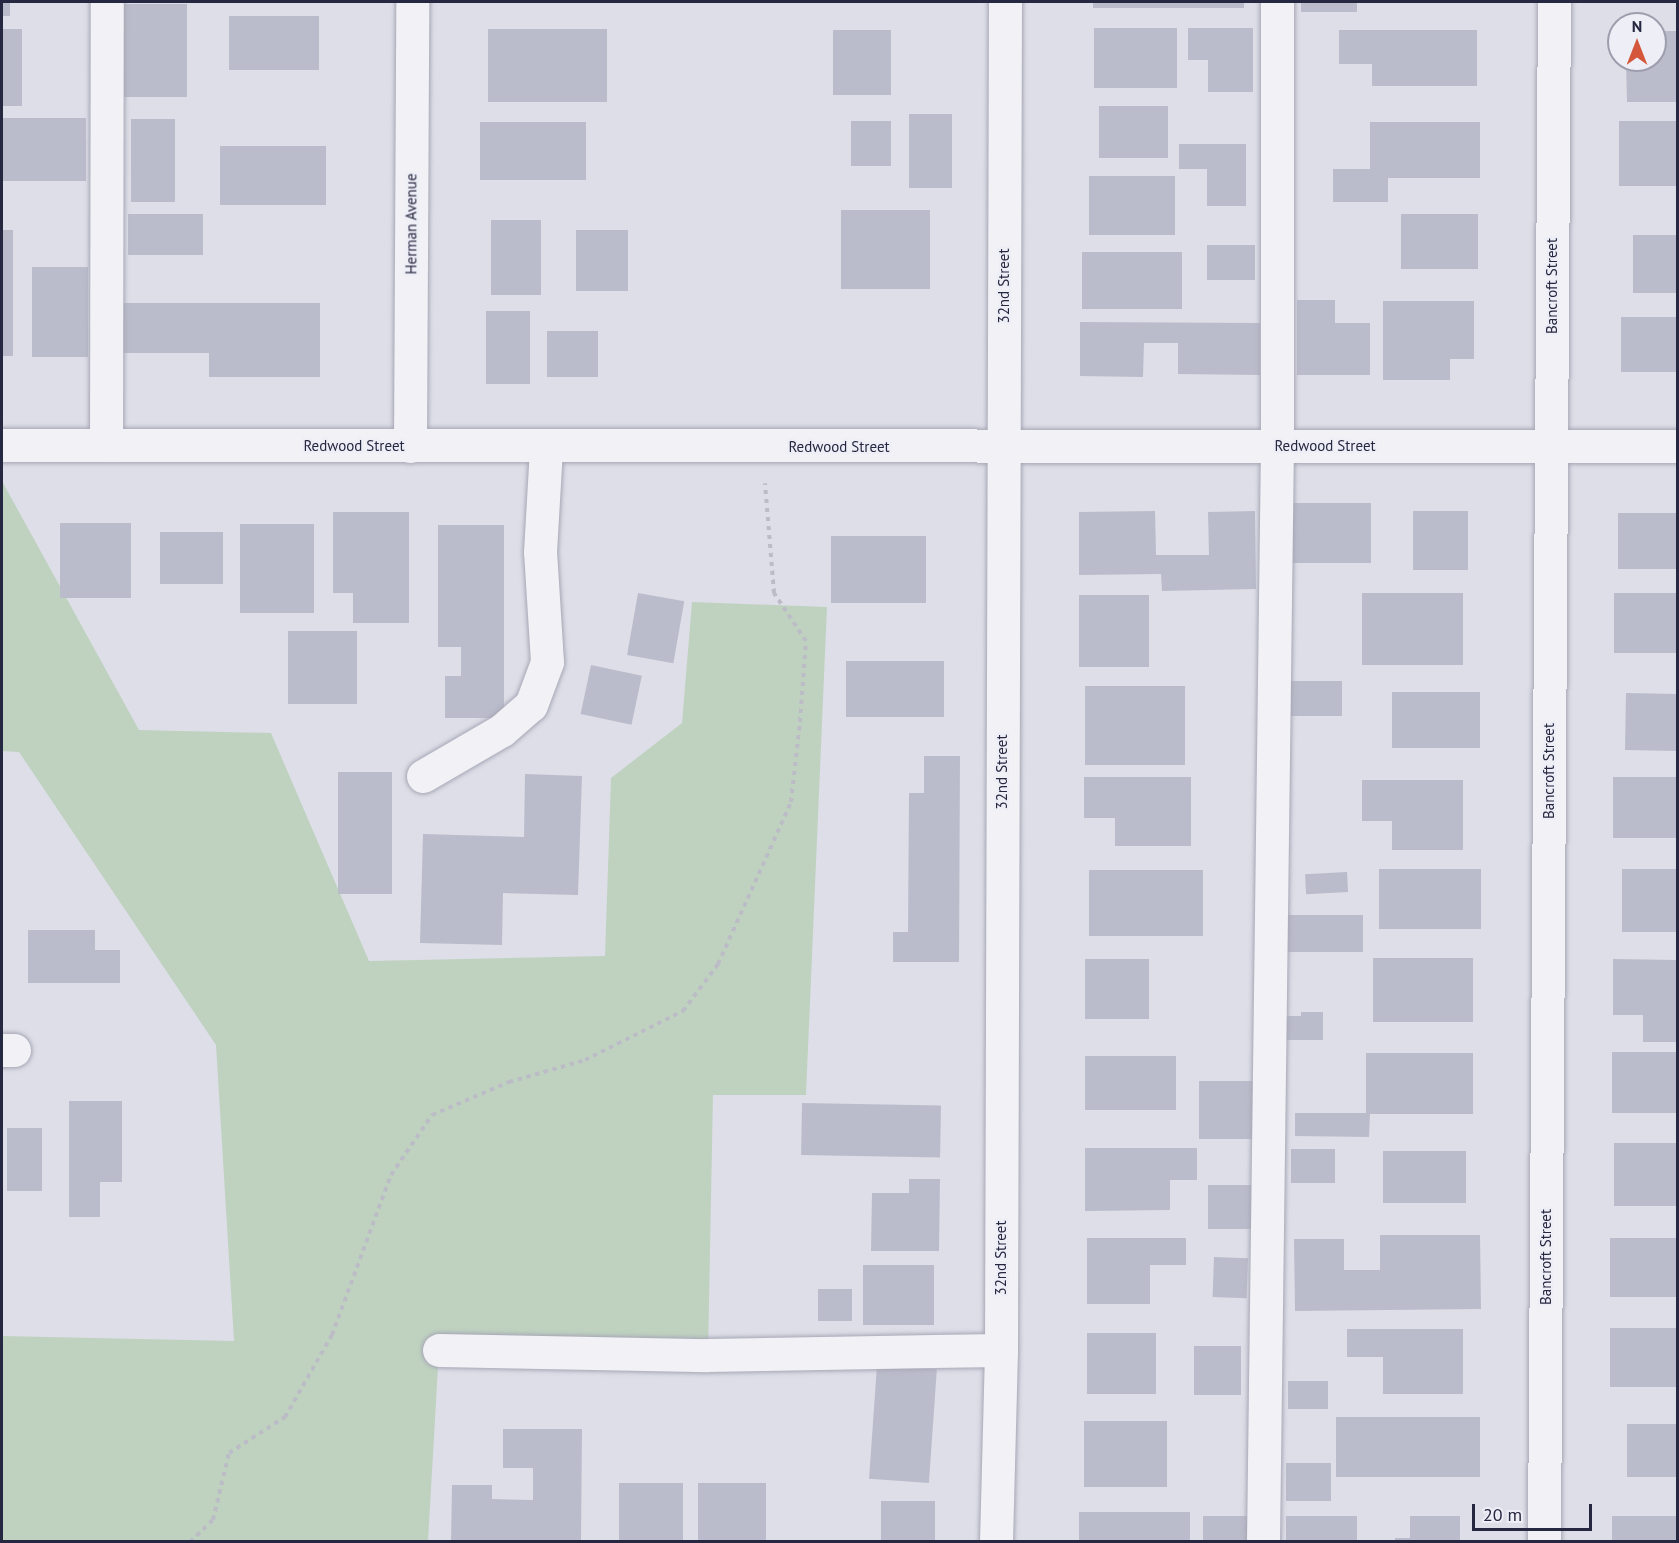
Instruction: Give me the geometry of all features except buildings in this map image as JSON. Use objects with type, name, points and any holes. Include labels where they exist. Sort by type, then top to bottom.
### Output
[{"type":"street","points":[[106,445],[107,2]]},
{"type":"street","name":"Herman Avenue","points":[[410,446],[412,2]]},
{"type":"street","name":"32nd Street","points":[[996,1542],[1001,1350],[1005,2]]},
{"type":"street","points":[[1263,1542],[1277,446],[1277,2]]},
{"type":"street","name":"Bancroft Street","points":[[1544,1542],[1554,2]]},
{"type":"street","name":"Redwood Street","points":[[2,445],[1677,446]]},
{"type":"street","points":[[423,776],[502,730],[531,705],[547,662],[540,552],[546,447]]},
{"type":"street","points":[[439,1350],[708,1355],[1001,1350]]},
{"type":"path","points":[[190,1542],[213,1520],[229,1454],[285,1418],[332,1335],[391,1175],[432,1114],[509,1082],[585,1060],[683,1011],[718,964],[790,802],[800,722],[806,641],[774,593],[762,447]]},
{"type":"green space","points":[[2,481],[139,730],[271,733],[369,961],[605,956],[611,778],[682,723],[692,602],[827,607],[806,1095],[713,1095],[708,1355],[439,1350],[428,1541],[2,1541],[2,1336],[234,1341],[216,1045],[19,752],[2,751]]}]
